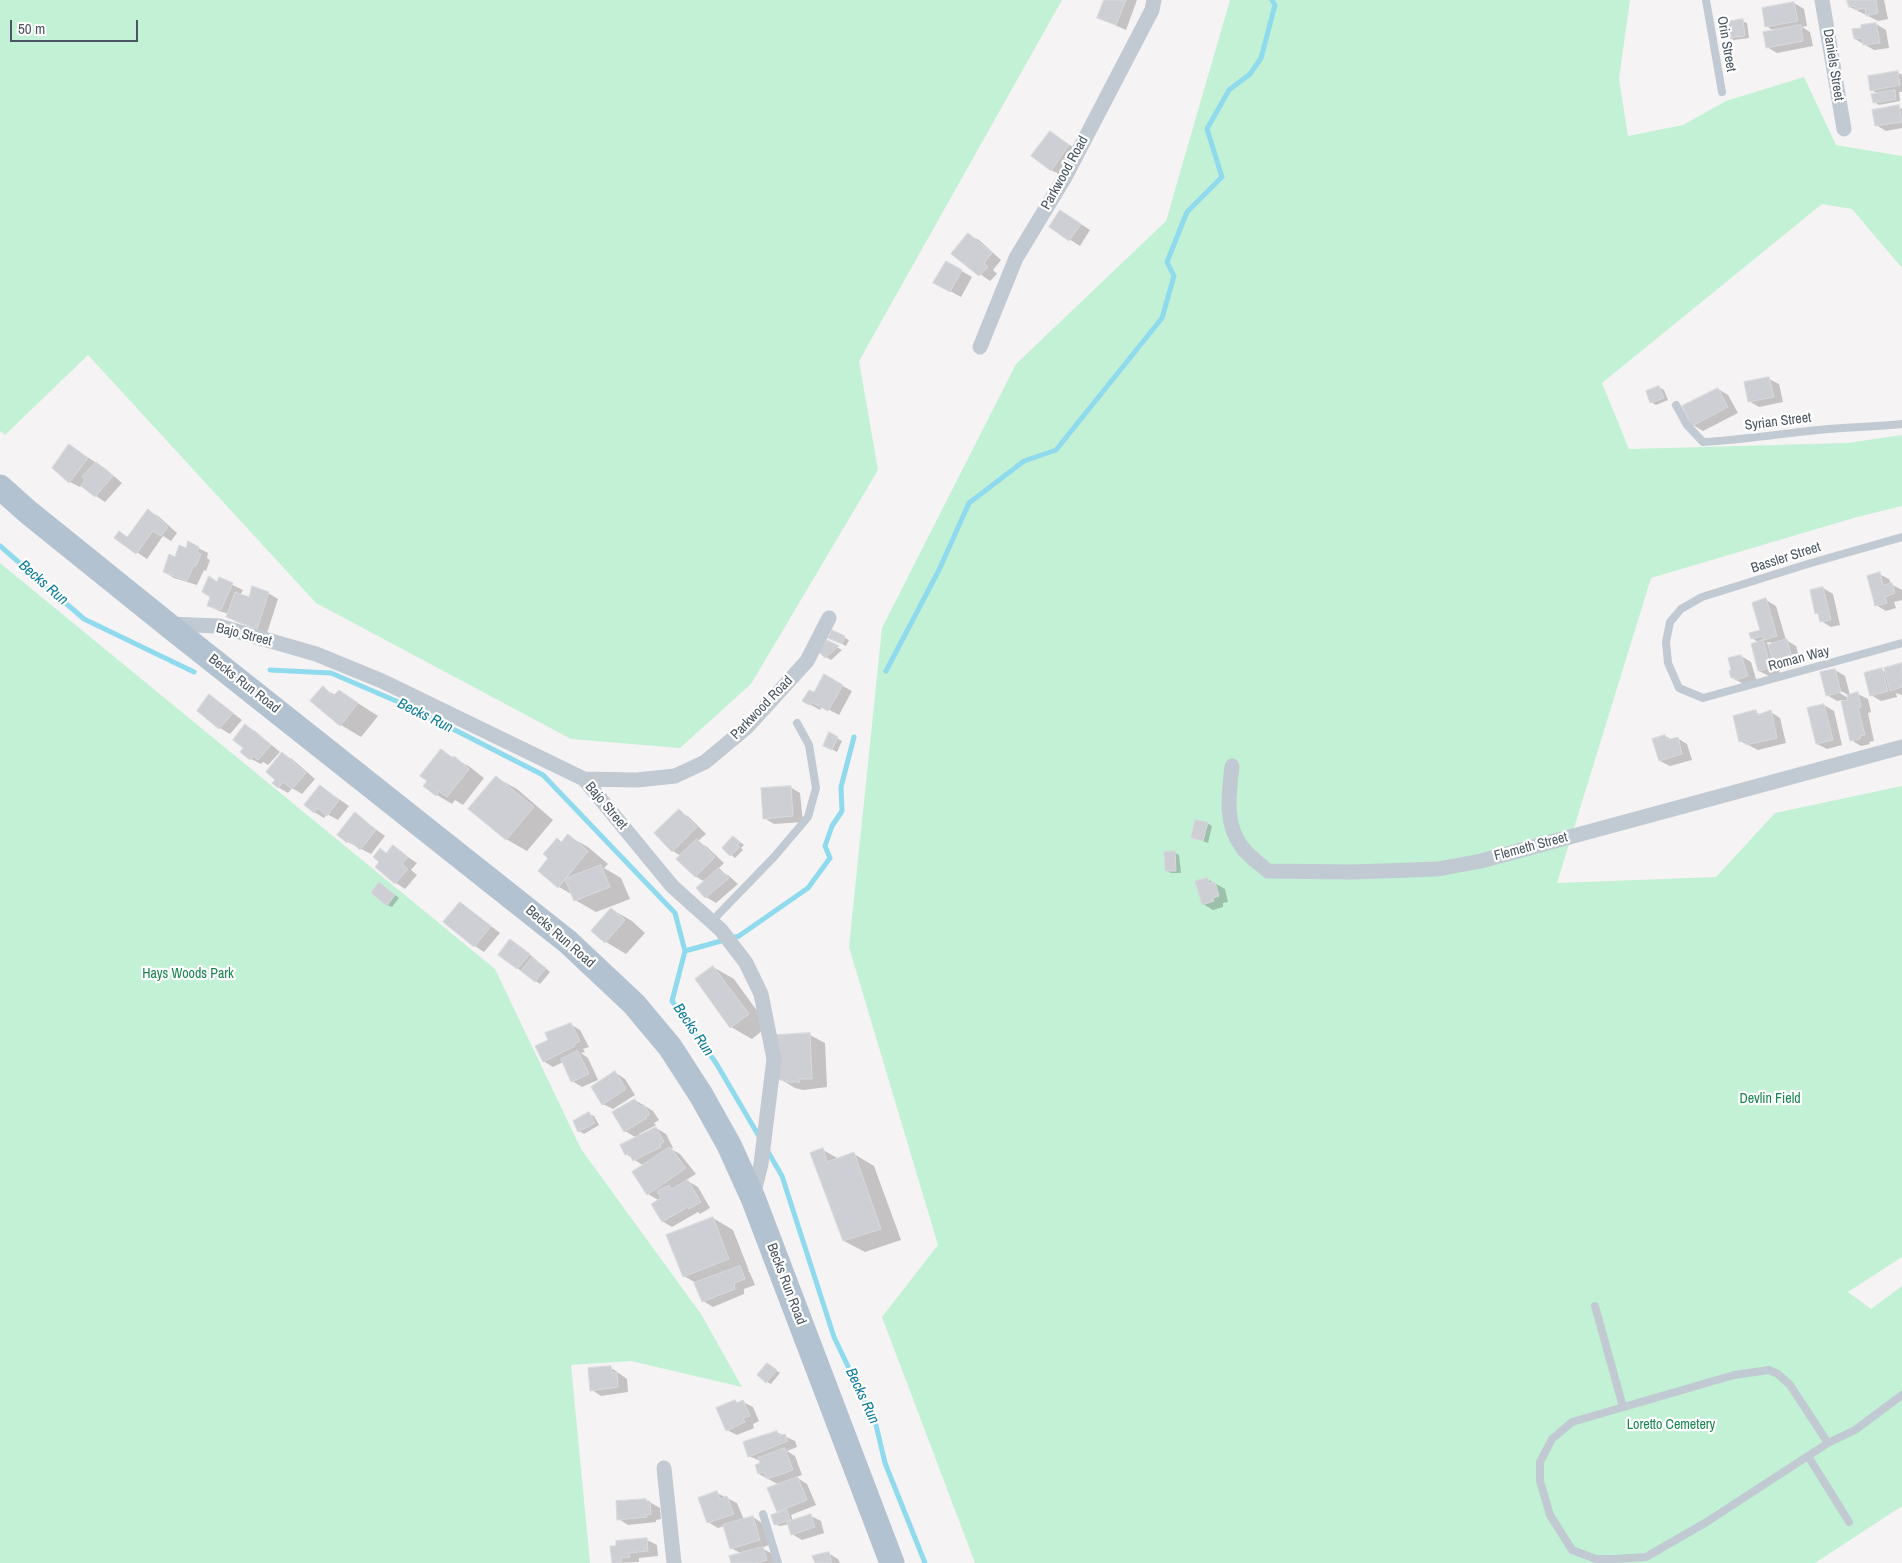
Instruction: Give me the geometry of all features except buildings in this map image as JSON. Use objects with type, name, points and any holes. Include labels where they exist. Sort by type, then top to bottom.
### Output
[{"type":"main road","name":"Becks Run Road","points":[[0,487],[28,512],[167,624],[568,942],[634,1004],[670,1047],[701,1095],[729,1145],[752,1198],[892,1563]]},
{"type":"street","name":"Parkwood Road","points":[[980,347],[1016,258],[1064,177],[1152,10],[1154,0]]},
{"type":"street","name":"Daniels Street","points":[[1822,0],[1844,129]]},
{"type":"street","name":"Parkwood Road","points":[[584,779],[637,780],[676,776],[705,762],[746,727],[806,661],[829,618]]},
{"type":"street","name":"Bajo Street","points":[[167,624],[219,626],[316,654],[382,681],[584,779],[672,886],[716,926],[736,948],[746,963],[761,994],[774,1059],[761,1164],[752,1198]]},
{"type":"street","name":"Flemeth Street","points":[[1232,766],[1229,800],[1232,828],[1242,848],[1268,871],[1438,869],[1481,861],[1902,747]]},
{"type":"street","points":[[664,1468],[674,1563]]},
{"type":"lane","name":"Orin Street","points":[[1706,0],[1722,92]]},
{"type":"lane","name":"Syrian Street","points":[[1676,405],[1687,425],[1703,442],[1902,424]]},
{"type":"lane","name":"Bassler Street","points":[[1703,698],[1679,688],[1668,662],[1666,642],[1670,622],[1681,609],[1702,597],[1902,537]]},
{"type":"lane","name":"Roman Way","points":[[1703,698],[1902,643]]},
{"type":"lane","points":[[716,926],[808,817],[816,788],[809,745],[797,723]]},
{"type":"lane","points":[[1595,1306],[1624,1407]]},
{"type":"lane","points":[[1828,1443],[1790,1385],[1778,1374],[1770,1370],[1734,1375],[1572,1422],[1552,1438],[1540,1462],[1540,1481],[1550,1515],[1572,1550],[1596,1559],[1646,1557],[1705,1523],[1828,1443],[1855,1430],[1902,1395]]},
{"type":"lane","points":[[1808,1456],[1849,1522]]},
{"type":"lane","points":[[763,1514],[778,1563]]},
{"type":"green space","points":[[0,0],[1062,0],[859,361],[878,470],[751,684],[680,748],[571,739],[316,603],[88,355],[5,435],[0,431]]},
{"type":"green space","points":[[1230,0],[1630,0],[1619,79],[1628,136],[1683,125],[1726,101],[1804,77],[1836,145],[1902,156],[1902,268],[1852,209],[1822,204],[1602,383],[1629,449],[1847,443],[1902,435],[1902,506],[1857,517],[1651,578],[1557,883],[1716,877],[1775,813],[1902,786],[1902,1257],[1848,1292],[1871,1309],[1902,1286],[1902,1506],[1815,1563],[975,1563],[882,1317],[938,1245],[849,947],[882,628],[1016,364],[1166,221]]},
{"type":"green space","name":"Hays Woods Park","points":[[0,563],[495,969],[581,1149],[701,1314],[742,1387],[631,1361],[571,1365],[590,1563],[0,1563]]},
{"type":"waterway","points":[[886,671],[939,570],[969,503],[1024,461],[1056,450],[1162,318],[1174,276],[1167,262],[1187,212],[1222,177],[1207,129],[1229,90],[1250,74],[1261,58],[1275,5],[1272,0]]},
{"type":"waterway","name":"Becks Run","points":[[0,546],[84,619],[194,672]]},
{"type":"waterway","name":"Becks Run","points":[[270,670],[331,673],[410,707],[543,775],[675,913],[685,951],[672,1001],[716,1063],[760,1138]]},
{"type":"waterway","points":[[685,951],[739,936],[808,888],[830,858],[825,846],[832,826],[842,811],[841,787],[854,737]]},
{"type":"waterway","name":"Becks Run","points":[[767,1150],[782,1176],[834,1337],[876,1425],[885,1463],[925,1563]]},
{"type":"park label","name":"Devlin Field","points":[[1770,1099]]},
{"type":"park label","name":"Loretto Cemetery","points":[[1671,1425]]}]
